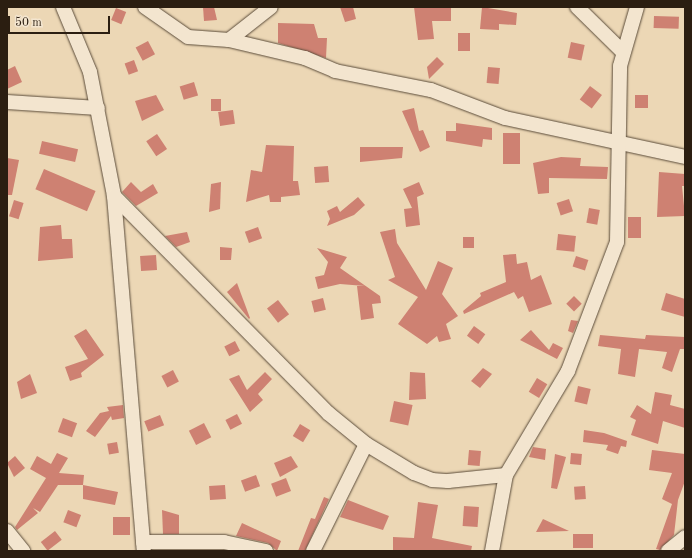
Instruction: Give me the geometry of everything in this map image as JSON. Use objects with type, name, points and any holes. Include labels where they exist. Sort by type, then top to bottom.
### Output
[{"type":"street","points":[[63,7],[82,46],[98,108],[114,196],[143,546],[224,542],[266,551]]},
{"type":"street","points":[[146,7],[188,37],[229,40],[305,58],[335,72],[431,90],[505,118],[685,157]]},
{"type":"street","points":[[229,40],[271,7]]},
{"type":"street","points":[[576,7],[623,52]]},
{"type":"street","points":[[492,551],[506,475],[568,371],[617,242],[623,52],[637,7]]},
{"type":"street","points":[[7,102],[98,108]]},
{"type":"street","points":[[114,196],[328,412],[366,444],[414,473],[432,480],[448,482],[506,475]]},
{"type":"street","points":[[313,551],[366,444]]},
{"type":"street","points":[[7,531],[23,551]]},
{"type":"street","points":[[668,551],[685,537]]},
{"type":"building","points":[[203,7],[214,7],[217,20],[204,21]]},
{"type":"building","points":[[340,7],[353,7],[356,19],[345,22]]},
{"type":"building","points":[[414,7],[451,7],[451,21],[432,21],[434,39],[418,40]]},
{"type":"building","points":[[482,7],[517,13],[516,25],[499,24],[499,30],[480,29]]},
{"type":"building","points":[[116,8],[126,12],[121,24],[111,20]]},
{"type":"building","points":[[654,16],[679,17],[679,29],[654,28]]},
{"type":"building","points":[[278,23],[314,24],[318,38],[327,38],[326,58],[278,43]]},
{"type":"building","points":[[458,33],[470,33],[470,51],[458,51]]},
{"type":"building","points":[[148,41],[155,54],[143,61],[136,48]]},
{"type":"building","points":[[571,42],[585,45],[581,61],[568,58]]},
{"type":"building","points":[[437,57],[444,64],[429,79],[427,67]]},
{"type":"building","points":[[134,60],[138,71],[129,75],[125,63]]},
{"type":"building","points":[[15,66],[22,82],[7,89],[7,70]]},
{"type":"building","points":[[488,67],[500,68],[499,84],[487,83]]},
{"type":"building","points":[[194,82],[198,95],[184,100],[180,86]]},
{"type":"building","points":[[590,86],[602,95],[592,109],[580,100]]},
{"type":"building","points":[[156,95],[164,110],[142,121],[135,101]]},
{"type":"building","points":[[635,95],[648,95],[648,108],[635,108]]},
{"type":"building","points":[[211,99],[221,99],[221,111],[211,111]]},
{"type":"building","points":[[414,108],[419,131],[423,130],[430,147],[420,152],[402,111]]},
{"type":"building","points":[[233,110],[235,124],[220,126],[218,112]]},
{"type":"building","points":[[456,123],[492,128],[492,140],[483,139],[482,147],[446,141],[446,131],[456,131]]},
{"type":"building","points":[[503,133],[520,133],[520,164],[503,164]]},
{"type":"building","points":[[157,134],[167,149],[156,156],[146,141]]},
{"type":"building","points":[[42,141],[78,149],[75,162],[39,154]]},
{"type":"building","points":[[266,145],[294,146],[293,181],[298,181],[300,195],[281,197],[281,202],[270,202],[269,195],[246,202],[251,170],[262,172]]},
{"type":"building","points":[[360,147],[403,147],[402,158],[360,162]]},
{"type":"building","points":[[561,157],[581,158],[580,166],[608,167],[607,179],[549,178],[549,193],[538,194],[533,163]]},
{"type":"building","points":[[7,158],[19,160],[12,195],[7,195]]},
{"type":"building","points":[[328,166],[329,182],[315,183],[314,167]]},
{"type":"building","points":[[44,169],[96,191],[87,211],[35,189]]},
{"type":"building","points":[[659,172],[685,174],[685,186],[682,186],[685,216],[657,217]]},
{"type":"building","points":[[131,182],[141,192],[153,184],[158,193],[136,206],[122,192]]},
{"type":"building","points":[[221,182],[220,209],[209,212],[211,184]]},
{"type":"building","points":[[419,182],[424,194],[417,197],[420,225],[406,227],[404,209],[412,208],[403,189]]},
{"type":"building","points":[[358,197],[365,205],[354,215],[327,226],[330,219],[327,211],[337,206],[340,212]]},
{"type":"building","points":[[569,199],[573,211],[561,215],[557,203]]},
{"type":"building","points":[[14,200],[24,203],[19,219],[9,216]]},
{"type":"building","points":[[589,208],[600,210],[597,225],[586,223]]},
{"type":"building","points":[[628,217],[641,217],[641,238],[628,238]]},
{"type":"building","points":[[61,225],[62,239],[72,239],[73,258],[38,261],[40,227]]},
{"type":"building","points":[[258,227],[262,238],[249,243],[245,232]]},
{"type":"building","points":[[395,229],[397,243],[426,290],[438,261],[453,268],[442,294],[458,316],[446,324],[451,339],[439,342],[437,336],[427,344],[398,324],[418,297],[388,280],[395,277],[380,232]]},
{"type":"building","points":[[187,232],[190,242],[176,247],[165,236]]},
{"type":"building","points":[[558,234],[576,236],[574,252],[556,250]]},
{"type":"building","points":[[463,237],[474,237],[474,248],[463,248]]},
{"type":"building","points":[[220,247],[232,248],[231,260],[220,260]]},
{"type":"building","points":[[317,248],[347,257],[340,268],[380,296],[381,303],[372,304],[374,318],[361,320],[357,286],[365,286],[340,284],[318,289],[315,277],[324,275],[328,262]]},
{"type":"building","points":[[516,254],[517,264],[527,262],[531,280],[541,275],[552,304],[529,312],[523,296],[518,299],[514,292],[464,314],[463,311],[481,296],[480,293],[506,282],[503,255]]},
{"type":"building","points":[[156,255],[157,270],[141,271],[140,256]]},
{"type":"building","points":[[576,256],[588,260],[585,270],[573,266]]},
{"type":"building","points":[[237,283],[250,318],[249,319],[227,292]]},
{"type":"building","points":[[666,293],[685,299],[685,317],[661,310]]},
{"type":"building","points":[[574,296],[582,304],[574,312],[566,304]]},
{"type":"building","points":[[323,298],[326,310],[314,313],[311,301]]},
{"type":"building","points":[[278,300],[289,314],[278,323],[267,309]]},
{"type":"building","points":[[571,320],[578,321],[573,333],[568,331]]},
{"type":"building","points":[[474,326],[485,334],[478,344],[467,336]]},
{"type":"building","points":[[86,329],[104,355],[81,373],[82,377],[70,381],[65,367],[88,359],[74,336]]},
{"type":"building","points":[[531,330],[549,350],[553,343],[563,348],[557,359],[520,340]]},
{"type":"building","points":[[600,335],[645,339],[646,335],[685,337],[685,349],[680,349],[672,372],[662,368],[667,352],[639,349],[635,377],[618,374],[621,349],[598,346]]},
{"type":"building","points":[[235,341],[240,351],[229,356],[224,346]]},
{"type":"building","points":[[483,368],[492,374],[480,388],[471,381]]},
{"type":"building","points":[[173,370],[179,382],[167,387],[161,376]]},
{"type":"building","points":[[265,372],[272,379],[258,394],[263,400],[250,412],[229,379],[239,375],[247,390]]},
{"type":"building","points":[[410,372],[425,373],[426,399],[409,400]]},
{"type":"building","points":[[30,374],[37,393],[21,399],[17,382]]},
{"type":"building","points":[[537,378],[547,384],[539,398],[529,392]]},
{"type":"building","points":[[578,386],[591,389],[587,405],[574,402]]},
{"type":"building","points":[[655,392],[672,395],[670,405],[685,409],[685,428],[663,421],[658,444],[631,435],[636,420],[630,417],[637,405],[651,414]]},
{"type":"building","points":[[394,401],[413,405],[408,425],[390,422]]},
{"type":"building","points":[[123,405],[124,418],[112,420],[111,416],[95,437],[86,431],[100,413],[109,411],[107,407]]},
{"type":"building","points":[[237,414],[242,424],[230,430],[225,420]]},
{"type":"building","points":[[160,415],[164,425],[148,432],[144,421]]},
{"type":"building","points":[[63,418],[77,423],[72,437],[58,432]]},
{"type":"building","points":[[204,423],[211,437],[196,445],[189,431]]},
{"type":"building","points":[[300,424],[310,430],[303,442],[293,436]]},
{"type":"building","points":[[584,430],[604,433],[627,441],[626,447],[621,446],[618,454],[606,450],[608,445],[583,442]]},
{"type":"building","points":[[117,442],[119,453],[109,455],[107,444]]},
{"type":"building","points":[[533,447],[546,449],[545,460],[529,457]]},
{"type":"building","points":[[469,450],[481,451],[480,466],[468,465]]},
{"type":"building","points":[[652,450],[685,454],[685,481],[678,500],[674,535],[660,550],[656,549],[672,504],[662,499],[672,473],[649,470]]},
{"type":"building","points":[[57,453],[68,458],[59,473],[84,475],[83,485],[58,485],[40,512],[33,508],[38,513],[17,530],[15,527],[46,478],[30,469],[37,456],[51,464]]},
{"type":"building","points":[[571,453],[582,454],[581,465],[570,464]]},
{"type":"building","points":[[555,454],[566,457],[557,489],[551,488]]},
{"type":"building","points":[[15,456],[25,468],[14,477],[7,463]]},
{"type":"building","points":[[291,456],[298,467],[280,477],[274,463]]},
{"type":"building","points":[[256,475],[260,486],[245,492],[241,480]]},
{"type":"building","points":[[286,478],[291,491],[276,497],[271,484]]},
{"type":"building","points":[[83,485],[118,492],[115,505],[83,499]]},
{"type":"building","points":[[225,485],[226,499],[210,500],[209,486]]},
{"type":"building","points":[[585,486],[586,499],[575,500],[574,487]]},
{"type":"building","points":[[324,497],[329,499],[305,551],[298,551],[311,518],[315,519]]},
{"type":"building","points":[[348,500],[389,516],[383,530],[340,517]]},
{"type":"building","points":[[418,502],[438,505],[432,538],[472,546],[471,551],[393,550],[393,537],[414,538]]},
{"type":"building","points":[[464,506],[479,507],[478,527],[463,526]]},
{"type":"building","points":[[68,510],[81,515],[76,527],[63,522]]},
{"type":"building","points":[[162,510],[179,515],[179,534],[163,534]]},
{"type":"building","points":[[113,517],[130,517],[130,535],[113,535]]},
{"type":"building","points":[[543,519],[569,531],[536,532]]},
{"type":"building","points":[[242,523],[281,541],[277,551],[268,543],[236,536]]},
{"type":"building","points":[[55,531],[62,540],[48,551],[41,542]]},
{"type":"building","points":[[573,534],[593,534],[593,548],[573,548]]}]
